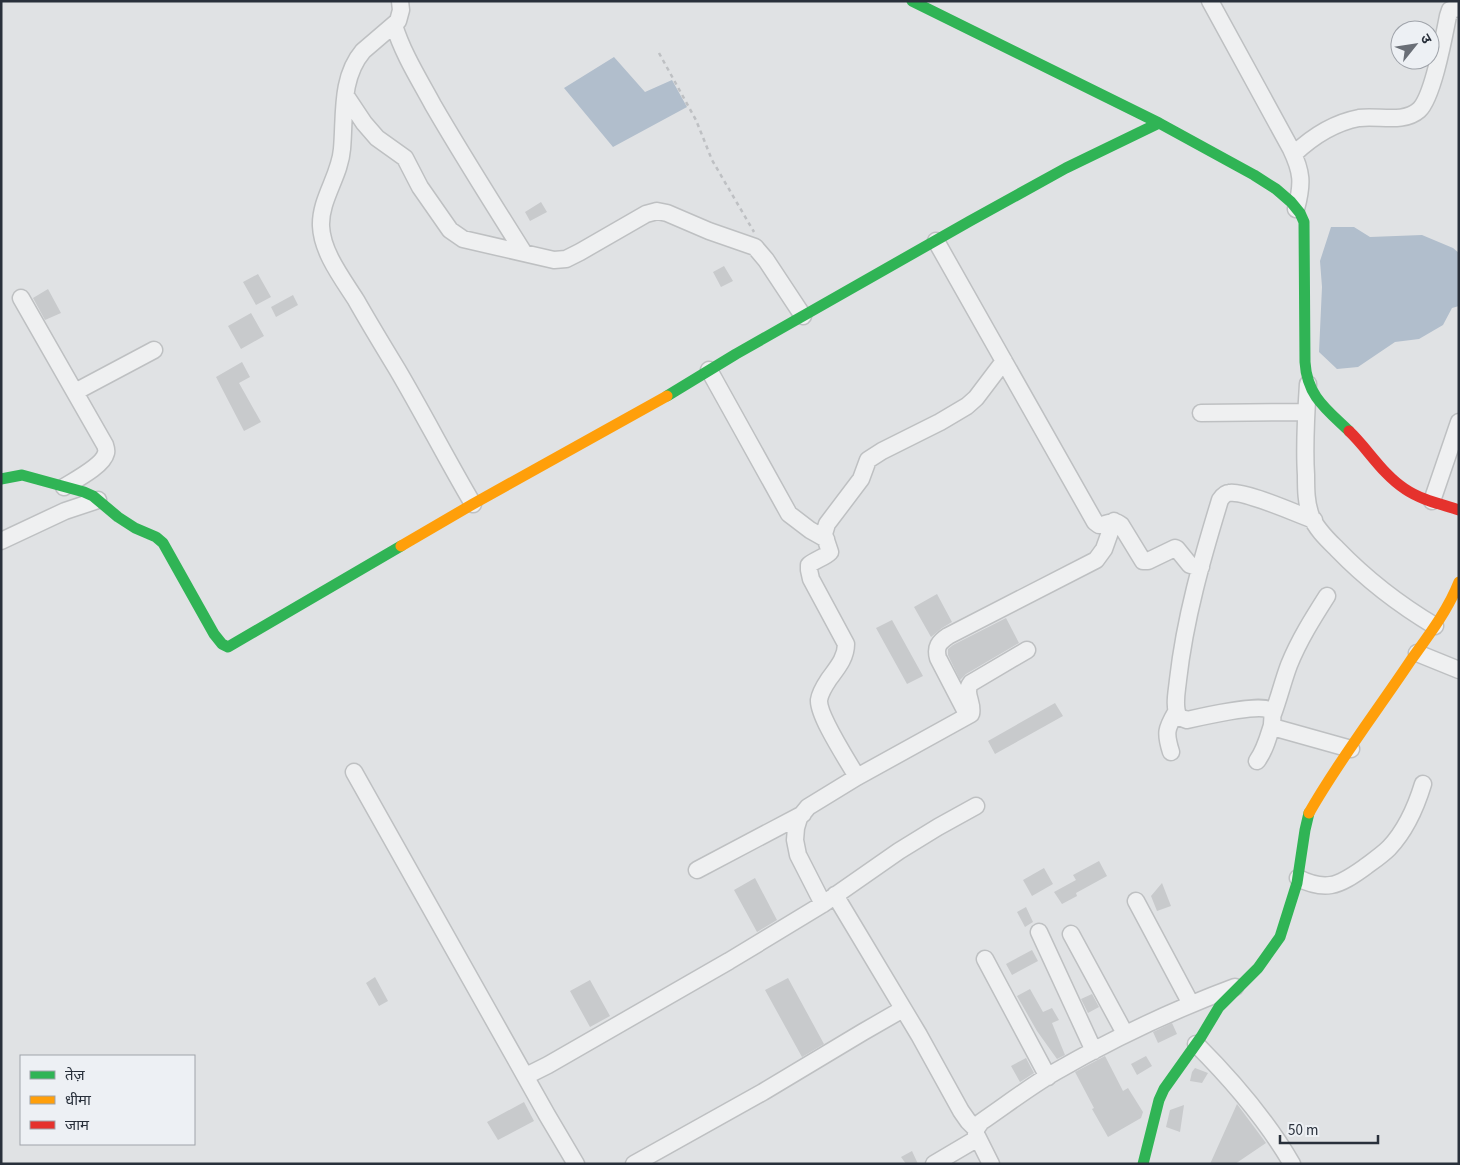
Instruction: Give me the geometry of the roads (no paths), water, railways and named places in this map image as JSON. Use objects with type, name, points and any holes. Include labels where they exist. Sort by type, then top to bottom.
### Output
[{"type":"street","points":[[400,1],[400,17],[394,25],[358,57],[347,82],[342,150],[323,208],[321,224],[325,245],[345,283],[398,370],[473,504]]},
{"type":"street","points":[[912,1],[1159,123],[1254,175],[1276,189],[1291,202],[1304,222],[1305,371],[1308,382],[1324,406],[1400,485],[1411,493],[1459,510]]},
{"type":"street","points":[[1210,1],[1294,154],[1301,180],[1300,197],[1296,208]]},
{"type":"street","points":[[1294,154],[1326,129],[1343,122],[1373,117],[1400,118],[1420,109],[1430,89],[1450,10],[1459,8]]},
{"type":"street","points":[[394,25],[408,59],[446,126],[524,253]]},
{"type":"street","points":[[346,96],[364,123],[377,138],[405,158],[420,187],[450,230],[463,239],[554,260],[566,259],[646,214],[657,211],[750,245],[760,252],[803,316]]},
{"type":"street","points":[[1,479],[22,476],[84,492],[98,500],[135,528],[156,537],[172,556],[214,634],[222,644],[228,647],[473,504],[645,409],[709,370],[936,241],[1066,168],[1159,123]]},
{"type":"street","points":[[936,241],[1095,522],[1102,525],[1114,521],[1121,525],[1143,561],[1148,561],[1175,548],[1190,565],[1200,567]]},
{"type":"street","points":[[21,298],[105,445],[106,454],[102,461],[96,467],[64,487]]},
{"type":"street","points":[[75,392],[154,350]]},
{"type":"street","points":[[857,777],[826,722],[819,702],[820,695],[846,652],[846,644],[811,578],[810,565],[830,552],[824,534],[827,524],[861,479],[868,460],[967,406],[976,398],[1004,360]]},
{"type":"street","points":[[709,370],[789,514],[810,530],[826,539]]},
{"type":"street","points":[[1308,382],[1305,464],[1307,499],[1318,528],[1333,546],[1380,590],[1435,626]]},
{"type":"street","points":[[1201,413],[1306,412]]},
{"type":"street","points":[[1432,501],[1459,422]]},
{"type":"street","points":[[1171,752],[1167,740],[1167,731],[1176,712],[1181,651],[1200,567],[1223,495],[1228,492],[1244,495],[1314,520]]},
{"type":"street","points":[[1,540],[65,511],[98,500]]},
{"type":"street","points":[[968,716],[940,662],[937,650],[939,643],[948,636],[1096,560],[1104,548],[1114,521]]},
{"type":"street","points":[[1143,1164],[1159,1100],[1164,1089],[1220,1007],[1258,968],[1280,937],[1298,878],[1308,816],[1324,787],[1435,626],[1459,582]]},
{"type":"street","points":[[1257,761],[1266,747],[1288,667],[1296,648],[1327,596]]},
{"type":"street","points":[[991,1164],[977,1133],[961,1111],[903,1009],[798,855],[795,840],[799,818],[808,807],[857,777],[968,716],[972,712],[967,691],[971,683],[1026,650]]},
{"type":"street","points":[[1417,653],[1459,670]]},
{"type":"street","points":[[1176,712],[1179,717],[1187,720],[1240,710],[1268,709],[1276,728],[1351,749]]},
{"type":"street","points":[[354,772],[576,1164]]},
{"type":"street","points":[[1298,878],[1318,885],[1331,885],[1362,869],[1389,848],[1397,838],[1414,809],[1423,784]]},
{"type":"street","points":[[526,1076],[563,1057],[729,962],[829,899],[899,851],[976,806]]},
{"type":"street","points":[[697,870],[803,814]]},
{"type":"street","points":[[1136,901],[1192,1004]]},
{"type":"street","points":[[1039,932],[1094,1052]]},
{"type":"street","points":[[1070,934],[1122,1028]]},
{"type":"street","points":[[984,960],[1048,1077]]},
{"type":"street","points":[[934,1164],[977,1133],[981,1122],[1048,1077],[1140,1027],[1239,986]]},
{"type":"street","points":[[634,1164],[763,1092],[903,1009]]},
{"type":"street","points":[[1196,1044],[1246,1097],[1268,1126],[1292,1164]]},
{"type":"water","points":[[614,57],[645,92],[672,80],[687,107],[613,147],[564,88]]},
{"type":"water","points":[[1331,227],[1354,227],[1370,237],[1422,235],[1453,248],[1459,253],[1459,306],[1452,308],[1443,325],[1419,339],[1395,342],[1358,367],[1337,369],[1319,352],[1322,287],[1320,261]]}]
